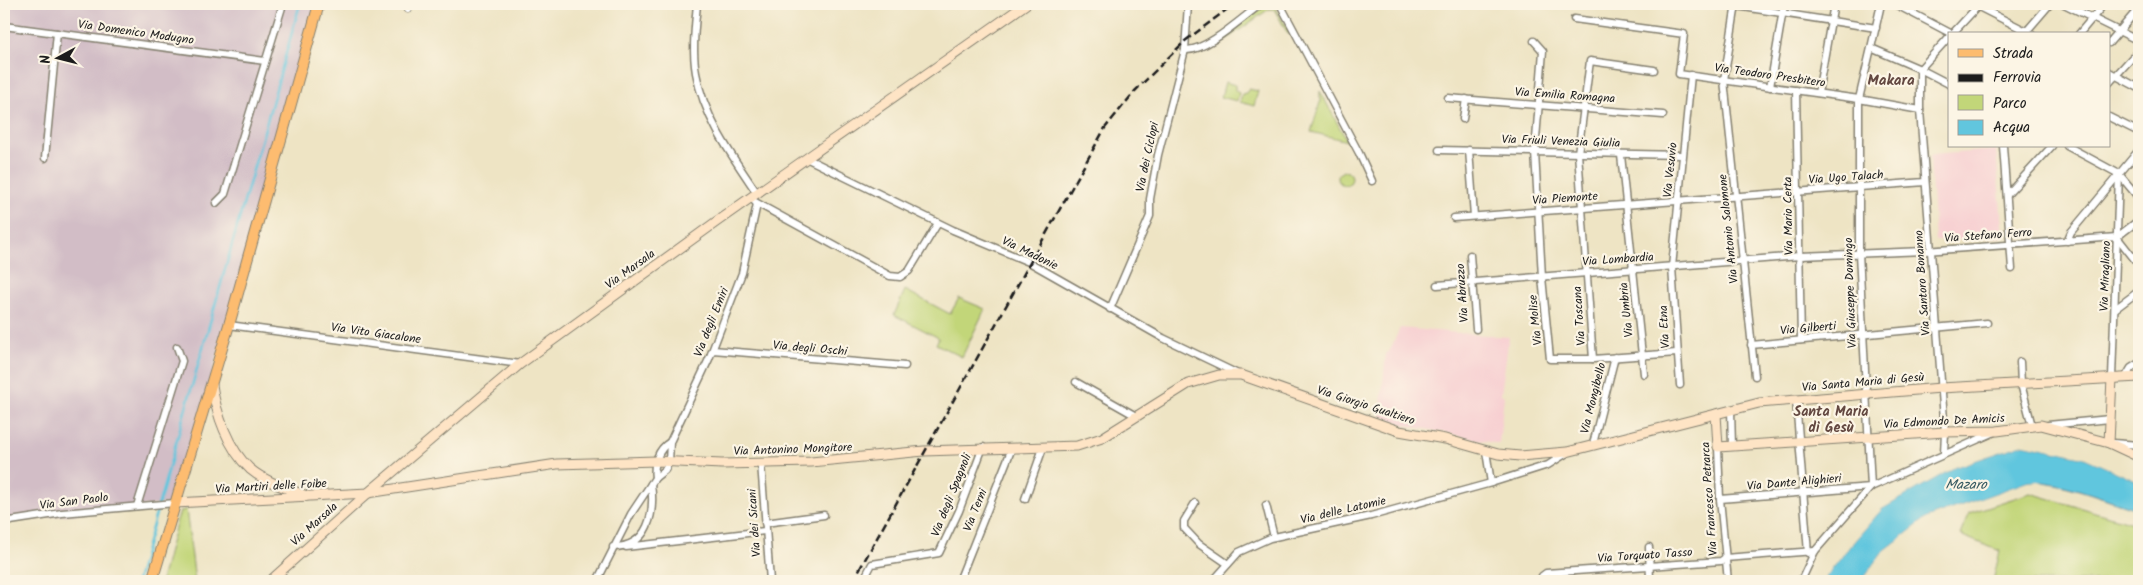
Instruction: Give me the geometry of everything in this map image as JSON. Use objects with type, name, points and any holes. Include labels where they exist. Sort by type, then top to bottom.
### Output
[{"type":"main road","points":[[152,581],[229,325],[319,4]]},
{"type":"street","points":[[216,203],[225,194],[265,61],[269,54],[282,4]]},
{"type":"street","points":[[697,4],[694,44],[696,74],[705,104],[755,198],[890,276],[900,277],[909,271],[938,223]]},
{"type":"street","name":"Via Marsala","points":[[270,581],[368,493],[520,364],[755,198],[806,158],[1026,4]]},
{"type":"street","name":"Via dei Ciclopi","points":[[1110,308],[1150,216],[1150,199],[1158,155],[1185,50],[1188,4]]},
{"type":"street","points":[[1185,50],[1192,51],[1207,44],[1261,4]]},
{"type":"street","points":[[1280,4],[1372,181]]},
{"type":"street","points":[[1724,4],[1876,28]]},
{"type":"street","points":[[1770,86],[1784,4]]},
{"type":"street","points":[[1818,93],[1834,4]]},
{"type":"street","name":"Via Giuseppe Domingo","points":[[1871,487],[1859,253],[1859,99],[1881,4]]},
{"type":"street","points":[[1896,4],[1948,32]]},
{"type":"street","points":[[2029,32],[2050,4]]},
{"type":"street","points":[[2064,4],[2139,41]]},
{"type":"street","points":[[2081,32],[2104,4]]},
{"type":"street","name":"Via Antonio Salomone","points":[[1735,5],[1724,80],[1755,376]]},
{"type":"street","points":[[1954,32],[1977,5],[2026,32]]},
{"type":"street","points":[[2110,42],[2139,8]]},
{"type":"street","name":"Via Teodoro Presbitero","points":[[1574,19],[1684,34],[1679,74],[1859,99],[1920,110]]},
{"type":"street","name":"Via Domenico Modugno","points":[[4,26],[265,61]]},
{"type":"street","points":[[45,158],[58,33]]},
{"type":"street","points":[[1920,69],[1948,38]]},
{"type":"street","name":"Via Molise","points":[[1534,41],[1543,51],[1535,152],[1537,211],[1550,359],[1593,359],[1677,353]]},
{"type":"street","points":[[1871,48],[1948,83]]},
{"type":"street","points":[[2139,50],[2112,74],[2139,88]]},
{"type":"street","name":"Via Toscana","points":[[1593,359],[1578,152],[1586,108],[1590,61],[1654,70]]},
{"type":"street","name":"Via Santoro Bonanno","points":[[1920,69],[1920,110],[1942,388],[1945,432],[1944,454]]},
{"type":"street","name":"Via Vesuvio","points":[[1672,267],[1691,75]]},
{"type":"street","name":"Via Mario Certa","points":[[1796,90],[1801,340]]},
{"type":"street","name":"Via Emilia Romagna","points":[[1448,98],[1663,115]]},
{"type":"street","points":[[1463,119],[1466,99]]},
{"type":"street","points":[[2110,118],[2139,132]]},
{"type":"street","points":[[2004,148],[2012,269]]},
{"type":"street","points":[[2007,195],[2050,148]]},
{"type":"street","points":[[2071,148],[2118,174],[2139,198]]},
{"type":"street","name":"Via Friuli Venezia Giulia","points":[[1439,150],[1682,155]]},
{"type":"street","points":[[1469,150],[1474,216]]},
{"type":"street","points":[[2067,241],[2071,232],[2139,150]]},
{"type":"street","name":"Via Umbria","points":[[1621,155],[1644,374]]},
{"type":"street","name":"Via Madonie","points":[[806,158],[938,223],[1028,262],[1163,338],[1241,376]]},
{"type":"street","name":"Via Miragliano","points":[[2112,378],[2118,174]]},
{"type":"street","name":"Via Ugo Talach","points":[[1678,200],[1925,182]]},
{"type":"street","name":"Via degli Emiri","points":[[669,462],[670,442],[713,350],[742,273],[755,198]]},
{"type":"street","name":"Via Piemonte","points":[[1454,218],[1678,200]]},
{"type":"street","points":[[2139,220],[2117,237],[2139,265]]},
{"type":"street","name":"Via Stefano Ferro","points":[[1800,256],[1931,250],[2117,237]]},
{"type":"street","name":"Via Abruzzo","points":[[1470,255],[1476,329]]},
{"type":"street","name":"Via Lombardia","points":[[1437,285],[1800,256]]},
{"type":"street","name":"Via Etna","points":[[1672,267],[1680,385]]},
{"type":"street","points":[[2115,308],[2139,291]]},
{"type":"street","name":"Via Gilberti","points":[[1751,345],[1987,323]]},
{"type":"street","name":"Via Vito Giacalone","points":[[229,325],[520,364]]},
{"type":"street","points":[[137,506],[182,361],[178,347]]},
{"type":"street","name":"Via degli Oschi","points":[[713,350],[905,366]]},
{"type":"street","name":"Via Mongibello","points":[[1593,444],[1615,357]]},
{"type":"street","points":[[2020,362],[2021,384],[2037,426],[2109,443],[2139,445]]},
{"type":"street","points":[[2125,378],[2131,368],[2139,363]]},
{"type":"street","name":"Via Giorgio Gualtiero","points":[[1202,378],[1219,375],[1241,376],[1399,430],[1498,454],[1520,456],[1568,452]]},
{"type":"street","name":"Via Santa Maria di Gesù","points":[[1568,452],[1593,444],[1759,403],[1942,388],[2139,377]]},
{"type":"street","name":"Via Antonino Mongitore","points":[[368,493],[557,464],[811,462],[861,458],[888,453],[1077,446],[1102,438],[1174,390],[1202,378]]},
{"type":"street","points":[[2109,443],[2112,378]]},
{"type":"street","name":"Via Marsala","points":[[211,382],[219,416],[231,443],[250,469],[276,484],[310,497]]},
{"type":"street","points":[[1076,382],[1136,416]]},
{"type":"street","points":[[1796,400],[1809,565]]},
{"type":"street","points":[[1731,410],[1732,446]]},
{"type":"street","name":"Via Francesco Petrarca","points":[[1716,414],[1720,499],[1728,581]]},
{"type":"street","name":"Via Edmondo De Amicis","points":[[1718,447],[1945,432],[1997,432],[2110,419]]},
{"type":"street","points":[[1801,581],[1815,551],[1871,487],[1997,432]]},
{"type":"street","name":"Via degli Emiri","points":[[656,462],[658,453],[670,442]]},
{"type":"street","points":[[2109,443],[2139,457]]},
{"type":"street","name":"Via degli Spagnoli","points":[[863,581],[872,564],[939,554],[959,511],[983,448]]},
{"type":"street","name":"Via Terni","points":[[959,581],[1012,448]]},
{"type":"street","points":[[1025,499],[1044,448]]},
{"type":"street","points":[[1486,451],[1491,483]]},
{"type":"street","name":"Via delle Latomie","points":[[1213,581],[1239,552],[1274,537],[1371,516],[1491,483],[1548,465],[1568,452]]},
{"type":"street","points":[[626,547],[636,542],[650,519],[653,510],[653,481],[656,462]]},
{"type":"street","points":[[597,581],[613,547],[653,481],[665,470],[669,462]]},
{"type":"street","name":"Via dei Sicani","points":[[762,463],[765,530],[770,581]]},
{"type":"street","name":"Via Dante Alighieri","points":[[1720,499],[1871,487]]},
{"type":"street","name":"Via Martiri delle Foibe","points":[[175,503],[368,493]]},
{"type":"street","name":"Via San Paolo","points":[[4,522],[62,513],[175,503]]},
{"type":"street","points":[[1195,503],[1184,521],[1184,528],[1199,544],[1228,564]]},
{"type":"street","points":[[1266,505],[1274,537]]},
{"type":"street","points":[[765,522],[824,515]]},
{"type":"street","points":[[613,547],[765,530]]},
{"type":"street","points":[[1649,547],[1650,581]]},
{"type":"street","name":"Via Torquato Tasso","points":[[1541,581],[1542,576],[1546,573],[1721,561],[1726,558],[1815,551]]},
{"type":"shaded area","points":[[4,4],[319,4],[175,503],[4,522]]},
{"type":"shaded area","points":[[1996,150],[2003,237],[1935,241],[1930,155]]},
{"type":"shaded area","points":[[1400,328],[1509,337],[1501,394],[1504,396],[1499,444],[1406,425],[1380,416],[1386,352],[1389,352]]},
{"type":"green space","points":[[1271,4],[1276,8],[1290,33],[1288,34],[1274,9],[1269,9],[1224,41],[1221,37],[1264,6]]},
{"type":"green space","points":[[1225,82],[1235,85],[1235,90],[1239,93],[1237,101],[1221,97]]},
{"type":"green space","points":[[1249,89],[1258,91],[1254,106],[1240,102],[1242,94],[1246,93]]},
{"type":"green space","points":[[1320,91],[1347,141],[1311,132],[1320,102]]},
{"type":"green space","points":[[1342,171],[1348,171],[1352,178],[1348,185],[1342,185],[1338,181],[1338,175]]},
{"type":"green space","points":[[905,290],[950,314],[959,298],[985,309],[962,357],[936,344],[939,338],[894,315]]},
{"type":"green space","points":[[2030,493],[2139,525],[2139,581],[1993,581],[2000,551],[1960,535],[1969,513]]},
{"type":"green space","points":[[186,509],[195,581],[161,581],[177,520],[180,512]]},
{"type":"water","name":"Mazaro","points":[[2024,444],[2083,457],[2139,482],[2139,510],[2052,483],[2027,482],[1927,518],[1884,551],[1862,581],[1823,581],[1882,509],[1955,467]]},
{"type":"pier","points":[[2024,442],[2084,455],[2139,479],[2139,482],[2083,457],[2024,444],[1955,467],[1882,509],[1823,581],[1820,581],[1847,545],[1881,507],[1954,465]]},
{"type":"pier","points":[[2039,481],[2139,510],[2139,512],[2039,483],[2028,485],[1929,521],[1886,553],[1865,581],[1862,581],[1884,551],[1927,518],[2027,482]]},
{"type":"waterway","points":[[137,581],[300,4]]},
{"type":"railway","points":[[853,581],[1105,128],[1135,91],[1185,41],[1234,4]]},
{"type":"district","name":"Makara","points":[[1891,80]]},
{"type":"district","name":"Santa Maria di Gesù","points":[[1831,420]]}]
